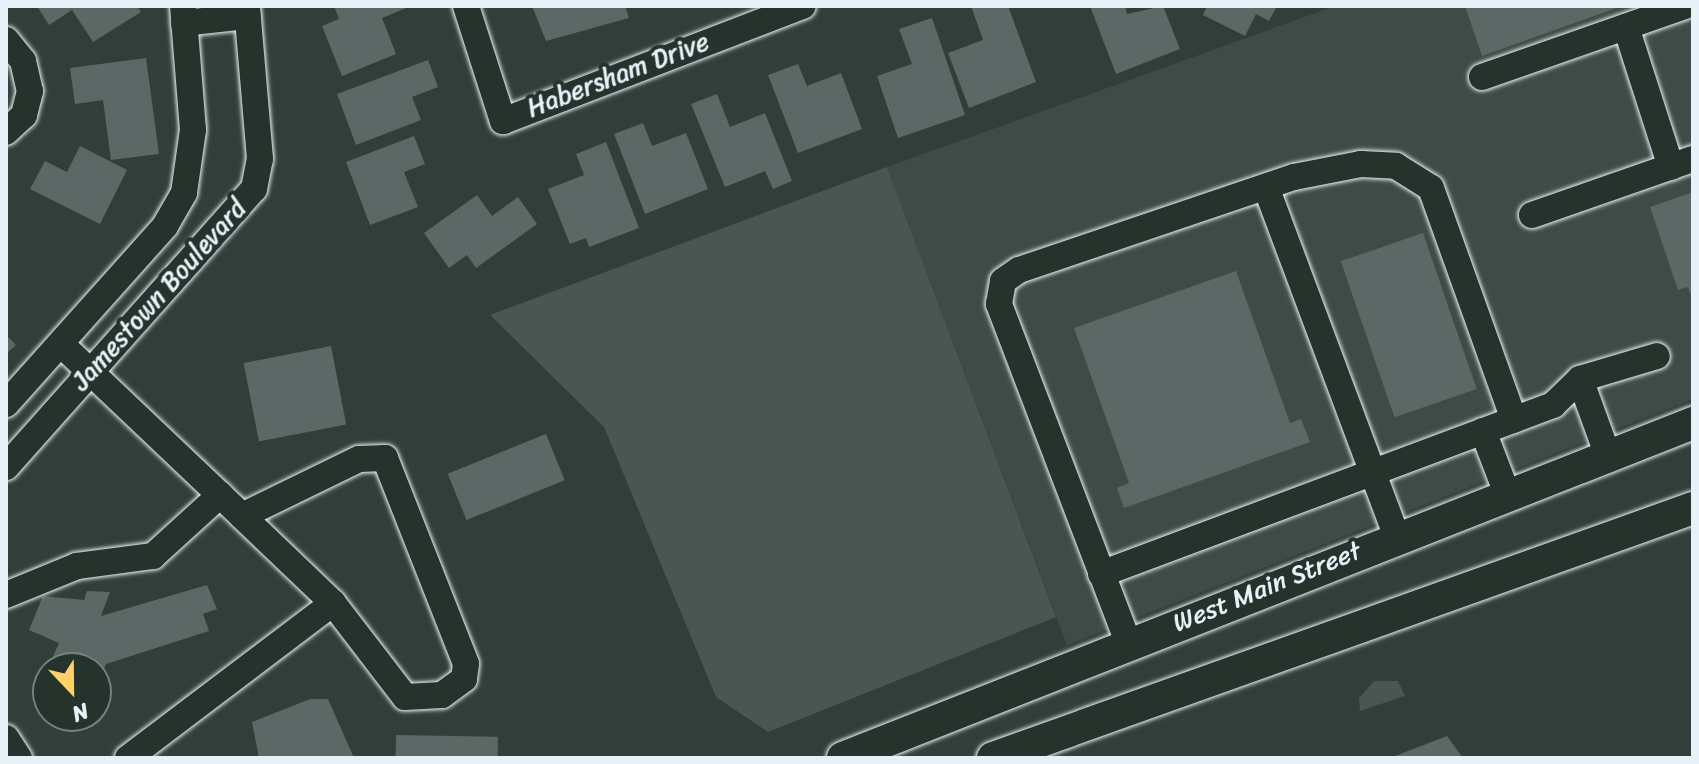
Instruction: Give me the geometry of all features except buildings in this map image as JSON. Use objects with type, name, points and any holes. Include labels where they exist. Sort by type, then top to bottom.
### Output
[{"type":"main road","name":"West Main Street","points":[[843,758],[1506,491],[1693,423]]},
{"type":"main road","points":[[993,758],[1693,508]]},
{"type":"street","name":"Habersham Drive","points":[[466,6],[503,121],[803,6]]},
{"type":"street","points":[[1482,77],[1685,6]]},
{"type":"street","points":[[184,15],[248,11]]},
{"type":"street","name":"Jamestown Boulevard","points":[[6,467],[254,189],[260,159],[248,11]]},
{"type":"street","name":"Jamestown Boulevard","points":[[6,404],[62,345],[184,193],[193,130],[184,15]]},
{"type":"street","points":[[1532,215],[1682,163],[1626,27]]},
{"type":"street","points":[[6,40],[23,61],[30,91],[24,115],[6,132]]},
{"type":"street","points":[[1128,642],[997,292],[1019,270],[1266,187],[1361,164],[1396,166],[1431,188],[1514,420]]},
{"type":"street","points":[[1266,187],[1396,535]]},
{"type":"street","points":[[62,345],[333,603],[405,697],[442,695],[464,679],[457,639],[385,458],[359,459],[242,516]]},
{"type":"street","points":[[1101,574],[1553,405],[1580,379],[1657,356]]},
{"type":"street","points":[[1580,379],[1607,453]]},
{"type":"street","points":[[1483,431],[1506,491]]},
{"type":"street","points":[[6,595],[56,572],[139,562],[167,547],[220,495]]},
{"type":"street","points":[[128,758],[333,603]]},
{"type":"street","points":[[6,738],[19,758]]},
{"type":"shaded area","points":[[1335,6],[1693,6],[1693,399],[1067,645],[887,167]]},
{"type":"shaded area","points":[[887,167],[1056,617],[768,732],[716,697],[604,427],[490,315]]},
{"type":"shaded area","points":[[1374,681],[1398,681],[1405,696],[1360,711],[1359,698]]}]
